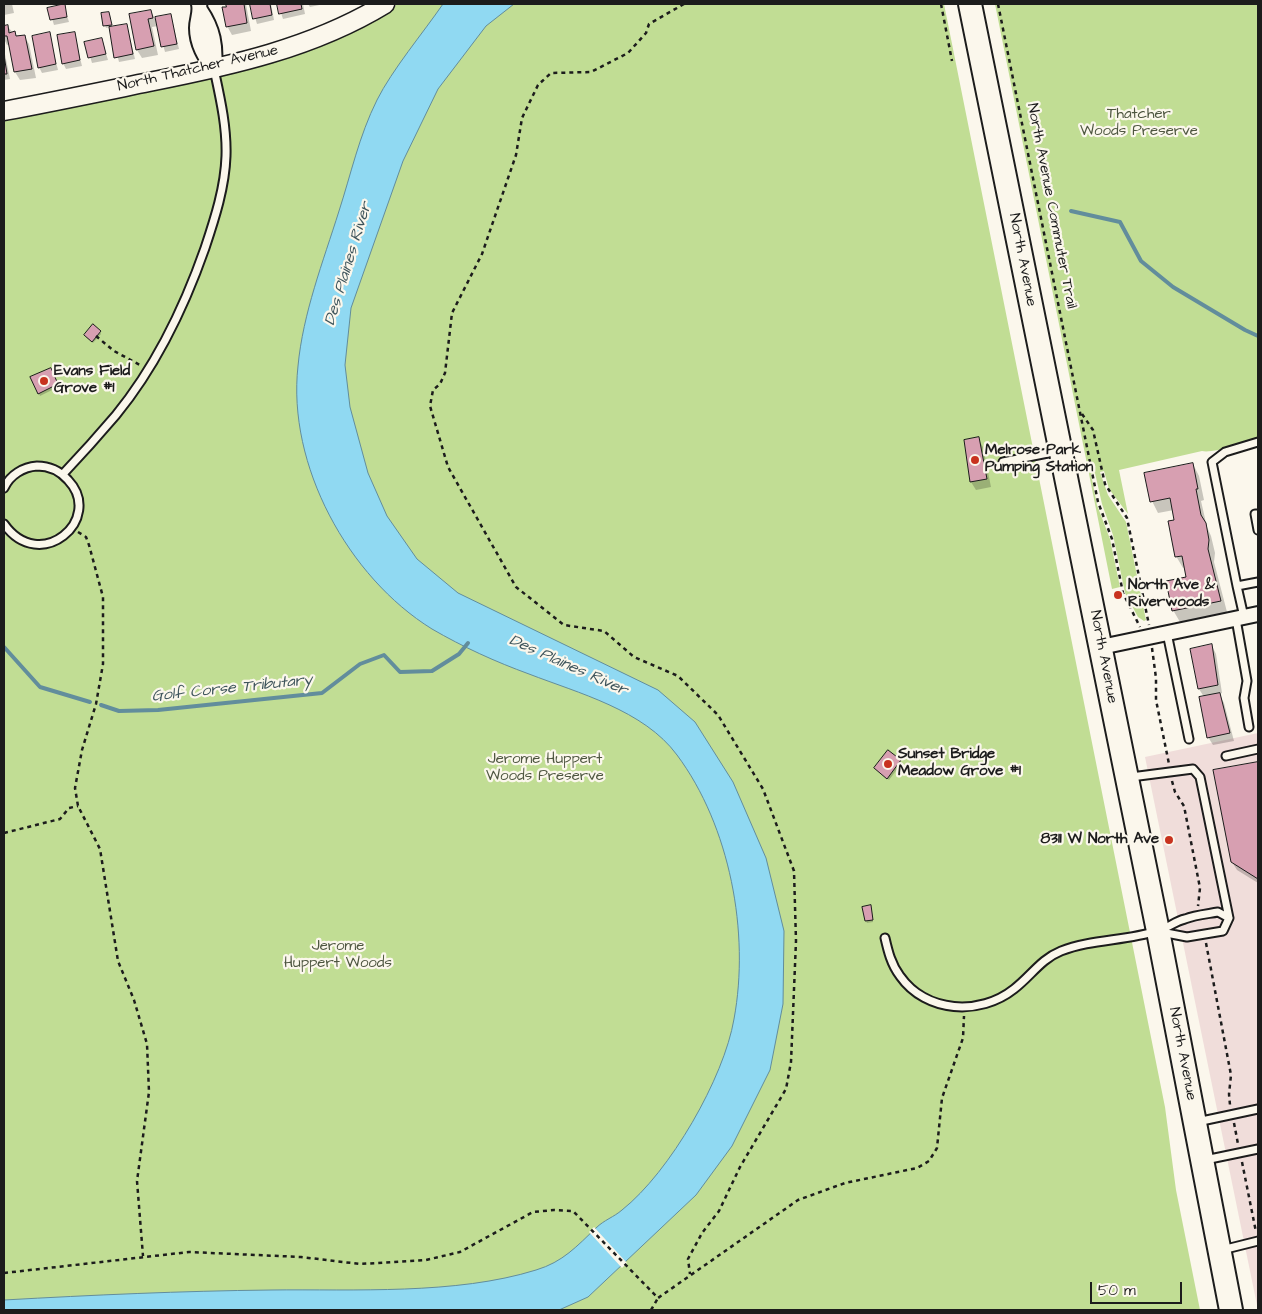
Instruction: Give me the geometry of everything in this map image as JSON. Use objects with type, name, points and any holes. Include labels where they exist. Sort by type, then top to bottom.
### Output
[{"type":"main road","name":"North Avenue","points":[[970,4],[1158,931],[1232,1310]]},
{"type":"street","name":"North Thatcher Avenue","points":[[4,111],[214,69],[272,55],[329,31],[385,4]]},
{"type":"street","points":[[200,7],[210,26],[216,51],[214,69]]},
{"type":"street","points":[[1100,647],[1258,614]]},
{"type":"lane","points":[[63,474],[116,414],[148,370],[179,313],[190,288],[211,229],[223,181],[226,140],[214,69]]},
{"type":"lane","points":[[1249,727],[1244,698],[1247,682],[1237,586],[1212,462],[1225,452],[1258,442]]},
{"type":"lane","points":[[1003,462],[1061,450]]},
{"type":"lane","points":[[4,488],[14,475],[25,468],[38,466],[48,468],[63,474],[71,484],[77,495],[78,508],[72,528],[60,539],[47,544],[34,545],[21,542],[11,534],[4,524]]},
{"type":"lane","points":[[1258,514],[1255,514],[1258,530]]},
{"type":"lane","points":[[1237,586],[1258,582]]},
{"type":"lane","points":[[1167,633],[1189,739]]},
{"type":"lane","points":[[1226,756],[1258,749]]},
{"type":"lane","points":[[1127,778],[1193,769],[1200,776],[1228,918],[1223,931],[1204,935],[1187,937],[1158,931]]},
{"type":"lane","points":[[885,938],[892,963],[909,987],[920,995],[942,1005],[964,1007],[999,999],[1014,989],[1041,962],[1060,951],[1158,931],[1184,919],[1218,912],[1228,918]]},
{"type":"lane","points":[[1195,1122],[1258,1109]]},
{"type":"lane","points":[[1202,1161],[1258,1149]]},
{"type":"lane","points":[[1220,1250],[1257,1238]]},
{"type":"path","points":[[684,4],[650,24],[646,33],[628,53],[591,72],[550,73],[538,85],[522,118],[516,155],[482,254],[452,313],[445,373],[440,384],[433,390],[430,406],[448,467],[516,587],[564,625],[604,632],[634,657],[678,676],[718,715],[763,789],[794,871],[796,941],[791,1062],[786,1089],[740,1167],[718,1211],[702,1233],[688,1258],[690,1274]]},
{"type":"path","points":[[940,4],[952,61]]},
{"type":"path","name":"North Avenue Commuter Trail","points":[[998,4],[1082,414],[1098,502],[1112,539],[1123,593],[1139,625]]},
{"type":"path","points":[[96,336],[114,351],[148,370]]},
{"type":"path","name":"North Avenue Commuter Trail","points":[[1082,414],[1093,430],[1105,484],[1127,518],[1149,627]]},
{"type":"path","points":[[72,528],[86,537],[103,597],[103,664],[96,704],[82,750],[75,788],[78,806],[100,849],[118,961],[134,1000],[147,1044],[149,1092],[137,1181],[143,1256]]},
{"type":"path","points":[[1147,645],[1154,663]]},
{"type":"path","points":[[1152,645],[1156,700],[1169,765]]},
{"type":"path","points":[[1172,781],[1175,792],[1184,806],[1200,888],[1198,908]]},
{"type":"path","points":[[4,833],[60,819],[69,808],[78,806]]},
{"type":"path","points":[[1206,943],[1231,1075],[1229,1094],[1231,1108]]},
{"type":"path","points":[[651,1310],[658,1298],[690,1274],[798,1200],[845,1183],[917,1168],[929,1161],[937,1148],[942,1098],[963,1038],[964,1007]]},
{"type":"path","points":[[1234,1123],[1239,1148]]},
{"type":"path","points":[[1241,1157],[1257,1238]]},
{"type":"path","points":[[4,1273],[143,1256],[216,1251],[360,1264],[426,1260],[460,1252],[533,1212],[554,1210],[573,1211],[635,1277],[658,1298]]},
{"type":"shaded area","points":[[1258,733],[1258,1310],[1145,757]]},
{"type":"green space","name":"Jerome Huppert Woods Preserve","points":[[398,4],[944,4],[1165,1107],[1176,1190],[1200,1310],[4,1310],[4,121],[165,88],[383,13]]},
{"type":"green space","name":"Thatcher Woods Preserve","points":[[995,4],[1258,4],[1258,440],[1119,470],[1128,514],[1109,489],[1104,471],[1100,472],[1108,495],[1126,522],[1146,620],[1144,621],[1138,617],[1125,593],[1113,535],[1102,504],[1095,473],[1091,474],[1097,505],[1110,539],[1120,587],[1112,589]]},
{"type":"water","name":"Des Plaines River","points":[[443,4],[514,4],[486,26],[438,89],[403,161],[351,308],[345,365],[350,407],[368,473],[387,516],[417,559],[458,593],[658,690],[695,722],[733,782],[766,858],[784,931],[783,1004],[770,1070],[732,1146],[696,1195],[588,1297],[559,1310],[4,1310],[4,1300],[37,1298],[204,1291],[370,1290],[439,1287],[473,1284],[546,1267],[569,1253],[599,1225],[622,1210],[658,1172],[676,1148],[707,1095],[728,1043],[734,1019],[738,986],[739,951],[737,916],[731,881],[723,847],[711,814],[695,783],[677,755],[663,739],[629,715],[589,696],[480,654],[432,629],[402,607],[374,580],[350,549],[329,515],[313,479],[302,442],[297,404],[298,366],[304,327],[314,288],[365,127],[383,88]]},
{"type":"pier","points":[[594,1227],[627,1263],[622,1268],[589,1232]]},
{"type":"building","points":[[65,4],[67,17],[50,20],[47,8]]},
{"type":"building","points":[[226,4],[244,4],[247,23],[226,27],[222,7],[226,7]]},
{"type":"building","points":[[250,4],[270,4],[272,15],[253,19]]},
{"type":"building","points":[[277,4],[301,4],[302,9],[279,14]]},
{"type":"building","points":[[151,10],[153,18],[148,19],[154,46],[136,50],[129,14]]},
{"type":"building","points":[[109,12],[112,25],[103,26],[101,13]]},
{"type":"building","points":[[171,14],[177,44],[161,47],[155,17]]},
{"type":"building","points":[[127,24],[133,54],[114,58],[109,27]]},
{"type":"building","points":[[8,25],[9,33],[15,31],[16,36],[25,35],[32,69],[14,72],[7,36],[4,36],[4,26]]},
{"type":"building","points":[[50,32],[56,64],[38,68],[32,36]]},
{"type":"building","points":[[75,32],[80,60],[62,64],[57,35]]},
{"type":"building","points":[[102,38],[106,54],[88,58],[84,42]]},
{"type":"building","points":[[4,55],[7,74],[4,74]]},
{"type":"building","points":[[93,324],[101,331],[92,342],[84,335]]},
{"type":"building","name":"Evans Field Grove #1","points":[[51,368],[58,384],[38,394],[30,377]]},
{"type":"building","name":"Melrose Park Pumping Station","points":[[979,437],[987,479],[970,482],[964,440]]},
{"type":"building","points":[[1193,463],[1201,515],[1206,523],[1209,540],[1208,549],[1221,601],[1172,611],[1166,581],[1186,577],[1182,556],[1175,557],[1168,521],[1174,520],[1170,498],[1150,502],[1144,473]]},
{"type":"building","points":[[1212,644],[1218,685],[1198,689],[1190,649]]},
{"type":"building","points":[[1220,693],[1230,733],[1207,738],[1199,697]]},
{"type":"building","name":"Sunset Bridge Meadow Grove #1","points":[[888,750],[901,760],[887,779],[874,768]]},
{"type":"building","points":[[1258,762],[1258,879],[1231,862],[1213,770]]},
{"type":"building","points":[[871,905],[873,920],[865,921],[862,907]]},
{"type":"waterway","points":[[1071,211],[1120,222],[1141,261],[1173,287],[1258,336]]},
{"type":"waterway","name":"Golf Corse Tributary","points":[[101,705],[119,711],[158,710],[322,693],[360,664],[384,655],[400,672],[432,671],[459,654],[468,643]]},
{"type":"waterway","name":"Golf Corse Tributary","points":[[4,647],[40,687],[90,702]]},
{"type":"place","name":"Evans Field Grove #1","points":[[44,381]]},
{"type":"place","name":"Melrose Park Pumping Station","points":[[975,460]]},
{"type":"place","name":"North Ave & Riverwoods","points":[[1118,595]]},
{"type":"place","name":"Sunset Bridge Meadow Grove #1","points":[[888,764]]},
{"type":"place","name":"8311 W North Ave","points":[[1169,840]]},
{"type":"park label","name":"Jerome Huppert Woods","points":[[338,956]]}]
